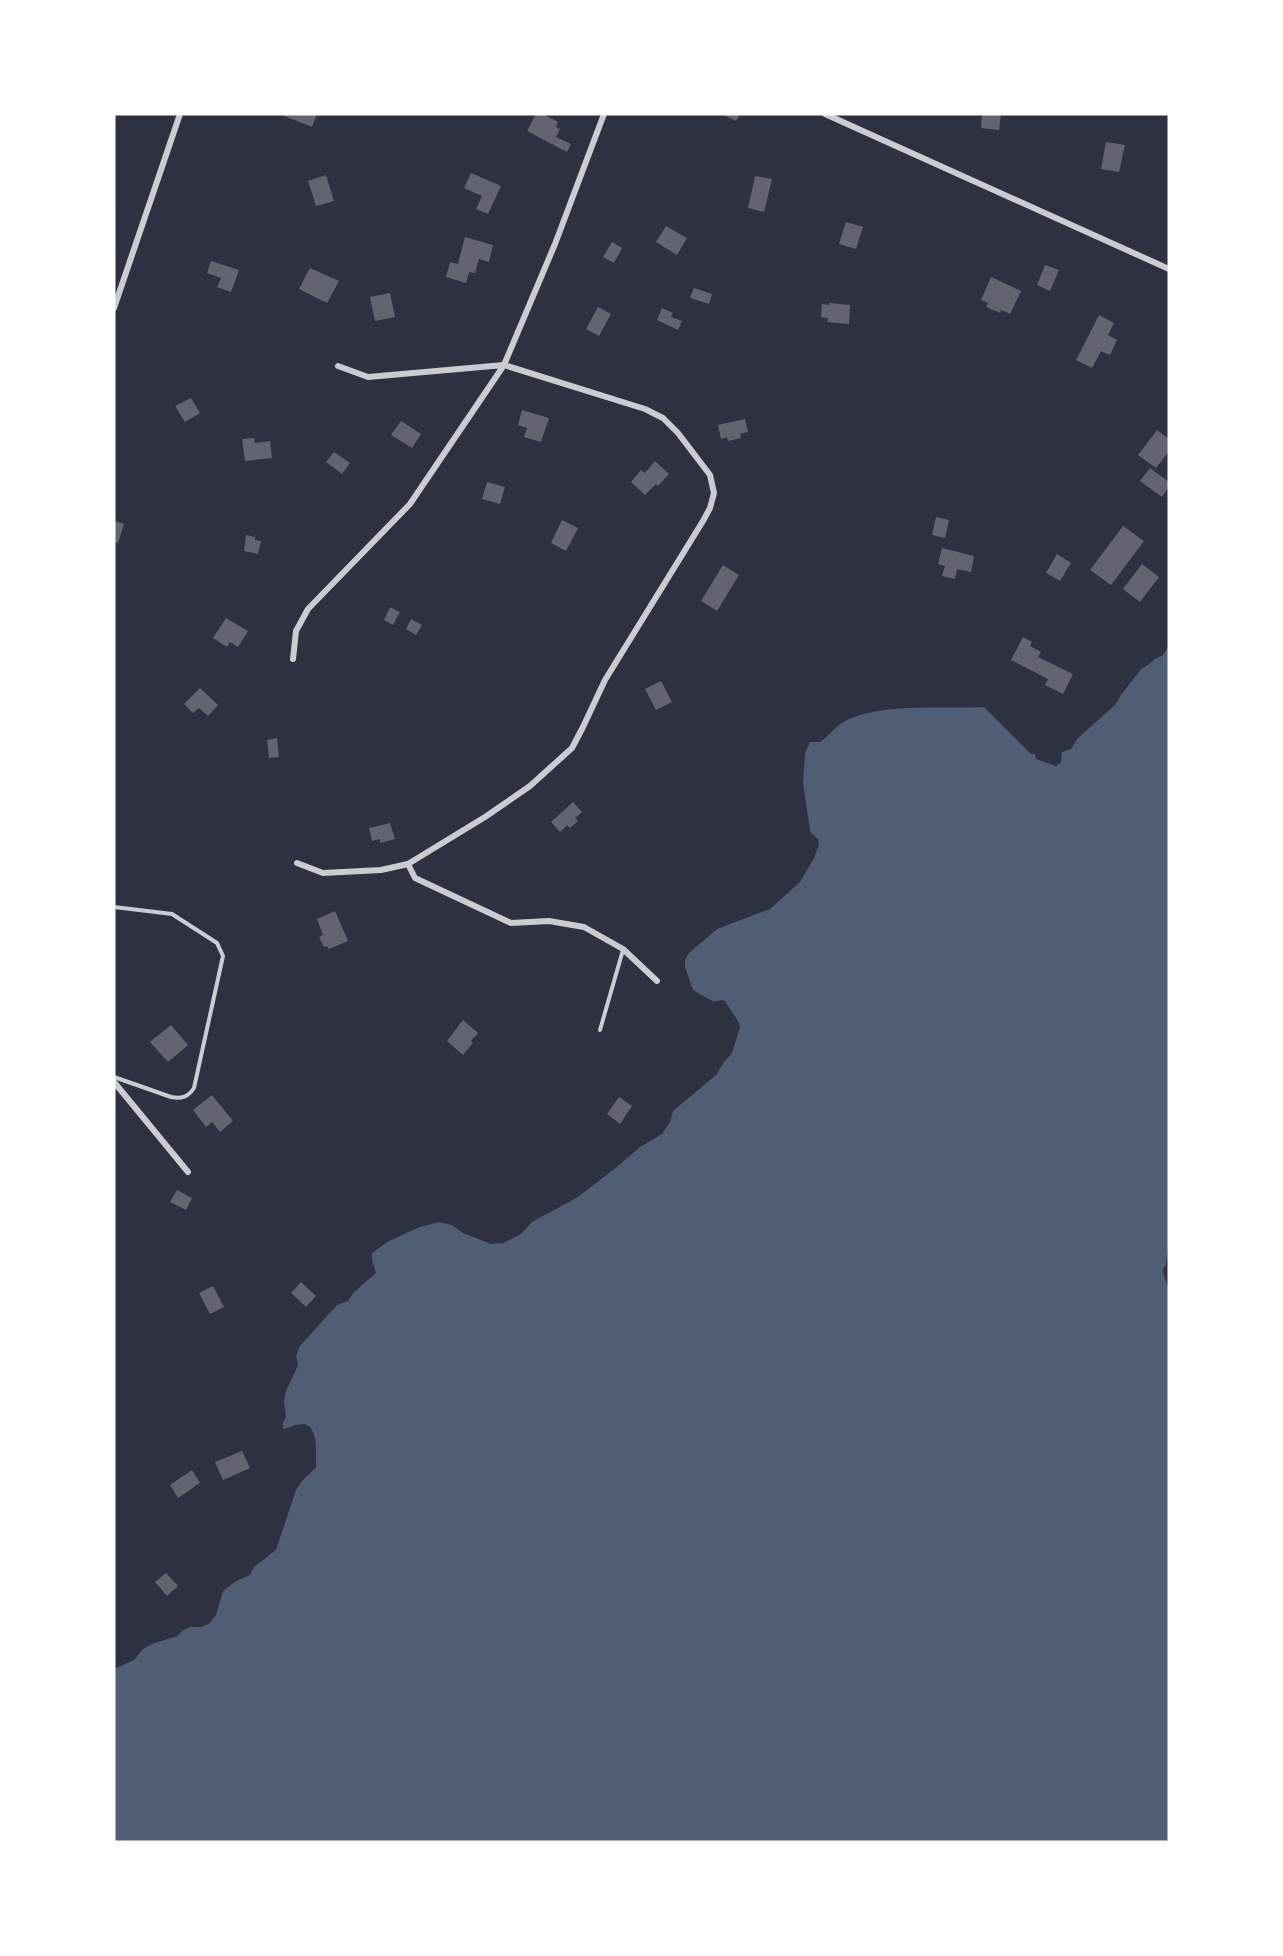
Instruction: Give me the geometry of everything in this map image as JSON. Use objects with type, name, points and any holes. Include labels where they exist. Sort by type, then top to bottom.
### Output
[{"type":"street","points":[[114,308],[180,114]]},
{"type":"street","points":[[292,659],[296,631],[308,609],[410,504],[504,365],[555,244],[604,114]]},
{"type":"street","points":[[825,114],[1169,269]]},
{"type":"street","points":[[297,863],[323,873],[381,870],[408,864],[485,817],[530,786],[572,748],[605,680],[710,508],[714,493],[710,475],[678,433],[663,418],[645,409],[504,365],[368,377],[338,366]]},
{"type":"street","points":[[408,864],[415,878],[511,922],[549,921],[584,927],[623,949],[657,981]]},
{"type":"street","points":[[114,1082],[188,1172]]},
{"type":"lane","points":[[114,907],[172,914],[218,943],[223,956],[194,1088],[189,1095],[180,1099],[171,1097],[114,1077]]},
{"type":"lane","points":[[600,1030],[623,949]]},
{"type":"water","points":[[1169,646],[1169,1238],[1166,1265],[1163,1269],[1169,1289],[1169,1842],[114,1842],[114,1669],[134,1660],[143,1649],[152,1644],[177,1636],[190,1627],[202,1627],[210,1623],[216,1615],[223,1591],[236,1581],[250,1575],[254,1567],[276,1550],[296,1490],[316,1467],[316,1441],[312,1429],[303,1424],[283,1429],[286,1417],[284,1401],[286,1391],[298,1364],[296,1356],[300,1346],[337,1305],[348,1301],[353,1293],[376,1273],[372,1253],[389,1241],[420,1227],[439,1222],[452,1225],[463,1233],[491,1244],[503,1243],[521,1234],[532,1222],[578,1197],[640,1147],[662,1134],[670,1122],[673,1111],[716,1075],[732,1053],[740,1027],[739,1023],[725,1001],[714,1002],[693,990],[685,967],[685,960],[689,953],[717,929],[770,909],[800,882],[814,858],[819,844],[818,839],[811,833],[803,783],[805,753],[810,742],[820,742],[841,724],[863,714],[897,709],[984,707],[1031,754],[1035,754],[1036,759],[1056,766],[1061,763],[1062,752],[1071,749],[1078,738],[1115,705],[1142,668],[1162,656]]},
{"type":"building","points":[[279,114],[317,114],[312,127]]},
{"type":"building","points":[[536,114],[543,114],[558,122],[556,127],[560,129],[556,137],[571,144],[567,152],[527,131]]},
{"type":"building","points":[[722,114],[740,114],[736,121]]},
{"type":"building","points":[[982,114],[1001,114],[999,130],[981,128]]},
{"type":"building","points":[[1106,142],[1125,145],[1119,172],[1101,169]]},
{"type":"building","points":[[471,173],[501,186],[488,214],[476,209],[482,196],[464,188]]},
{"type":"building","points":[[326,175],[334,201],[316,206],[308,181]]},
{"type":"building","points":[[755,176],[772,179],[764,212],[748,208]]},
{"type":"building","points":[[846,222],[863,227],[856,249],[839,244]]},
{"type":"building","points":[[666,226],[687,238],[677,255],[656,242]]},
{"type":"building","points":[[465,237],[493,245],[489,262],[479,259],[475,273],[469,272],[466,283],[446,277],[450,262],[458,264]]},
{"type":"building","points":[[612,242],[622,248],[614,263],[603,257]]},
{"type":"building","points":[[211,261],[239,270],[231,292],[217,287],[221,278],[207,273]]},
{"type":"building","points":[[1045,265],[1059,270],[1050,291],[1037,285]]},
{"type":"building","points":[[310,268],[339,281],[327,303],[299,289]]},
{"type":"building","points":[[991,277],[1021,291],[1010,314],[1001,310],[1000,313],[986,307],[988,303],[981,300]]},
{"type":"building","points":[[694,288],[712,294],[709,304],[690,298]]},
{"type":"building","points":[[390,293],[395,317],[375,321],[370,297]]},
{"type":"building","points":[[829,303],[850,305],[849,324],[827,322],[828,318],[821,317],[822,304],[829,305]]},
{"type":"building","points":[[598,307],[611,314],[599,336],[586,329]]},
{"type":"building","points":[[662,308],[673,313],[671,317],[682,321],[678,330],[657,320]]},
{"type":"building","points":[[1099,315],[1114,323],[1108,335],[1117,340],[1110,355],[1101,351],[1092,368],[1076,360]]},
{"type":"building","points":[[191,398],[200,413],[185,422],[175,406]]},
{"type":"building","points":[[522,410],[549,418],[541,442],[524,437],[527,428],[518,425]]},
{"type":"building","points":[[745,419],[748,432],[740,434],[741,438],[728,441],[727,437],[721,439],[718,425]]},
{"type":"building","points":[[401,421],[421,434],[412,448],[391,435]]},
{"type":"building","points":[[1157,430],[1169,439],[1169,451],[1156,468],[1138,455]]},
{"type":"building","points":[[254,438],[255,443],[270,441],[272,458],[245,461],[242,439]]},
{"type":"building","points":[[334,452],[350,463],[342,474],[326,462]]},
{"type":"building","points":[[655,461],[669,474],[645,495],[631,482],[641,470],[645,473]]},
{"type":"building","points":[[1150,468],[1169,482],[1169,487],[1162,497],[1140,481]]},
{"type":"building","points":[[487,482],[505,487],[500,504],[482,499]]},
{"type":"building","points":[[936,517],[949,520],[945,538],[932,535]]},
{"type":"building","points":[[562,520],[578,528],[566,551],[551,543]]},
{"type":"building","points":[[114,521],[124,524],[118,543],[114,542]]},
{"type":"building","points":[[1123,526],[1144,541],[1111,585],[1090,570]]},
{"type":"building","points":[[246,535],[261,541],[258,554],[244,551]]},
{"type":"building","points":[[942,548],[974,556],[971,572],[957,569],[955,579],[942,576],[945,566],[938,564]]},
{"type":"building","points":[[1057,554],[1071,563],[1060,581],[1046,573]]},
{"type":"building","points":[[1142,564],[1159,577],[1140,602],[1123,589]]},
{"type":"building","points":[[723,565],[739,575],[717,611],[701,601]]},
{"type":"building","points":[[390,607],[400,612],[393,625],[384,620]]},
{"type":"building","points":[[226,618],[248,631],[238,647],[230,642],[227,647],[213,638]]},
{"type":"building","points":[[411,619],[422,625],[416,635],[406,629]]},
{"type":"building","points":[[1023,637],[1032,642],[1030,646],[1041,652],[1038,657],[1073,674],[1063,694],[1045,685],[1048,679],[1011,660]]},
{"type":"building","points":[[661,681],[672,702],[656,710],[645,689]]},
{"type":"building","points":[[200,688],[218,705],[208,716],[199,708],[193,713],[184,704]]},
{"type":"building","points":[[277,738],[279,757],[269,758],[267,740]]},
{"type":"building","points":[[573,802],[582,812],[575,818],[578,821],[570,828],[567,825],[560,832],[551,822]]},
{"type":"building","points":[[390,823],[395,839],[380,843],[380,839],[372,841],[369,828]]},
{"type":"building","points":[[335,911],[348,941],[329,949],[327,946],[324,947],[319,937],[323,935],[317,919]]},
{"type":"building","points":[[463,1020],[478,1033],[463,1055],[447,1041]]},
{"type":"building","points":[[171,1025],[188,1045],[168,1062],[150,1042]]},
{"type":"building","points":[[212,1095],[233,1121],[220,1132],[212,1122],[206,1127],[193,1110]]},
{"type":"building","points":[[619,1097],[632,1106],[620,1124],[607,1114]]},
{"type":"building","points":[[177,1190],[192,1198],[186,1210],[170,1202]]},
{"type":"building","points":[[301,1282],[316,1296],[306,1307],[291,1293]]},
{"type":"building","points":[[213,1286],[224,1307],[210,1314],[199,1293]]},
{"type":"building","points":[[242,1451],[250,1468],[223,1480],[215,1462]]},
{"type":"building","points":[[192,1470],[200,1483],[178,1498],[170,1485]]},
{"type":"building","points":[[166,1573],[178,1586],[167,1596],[155,1582]]}]
